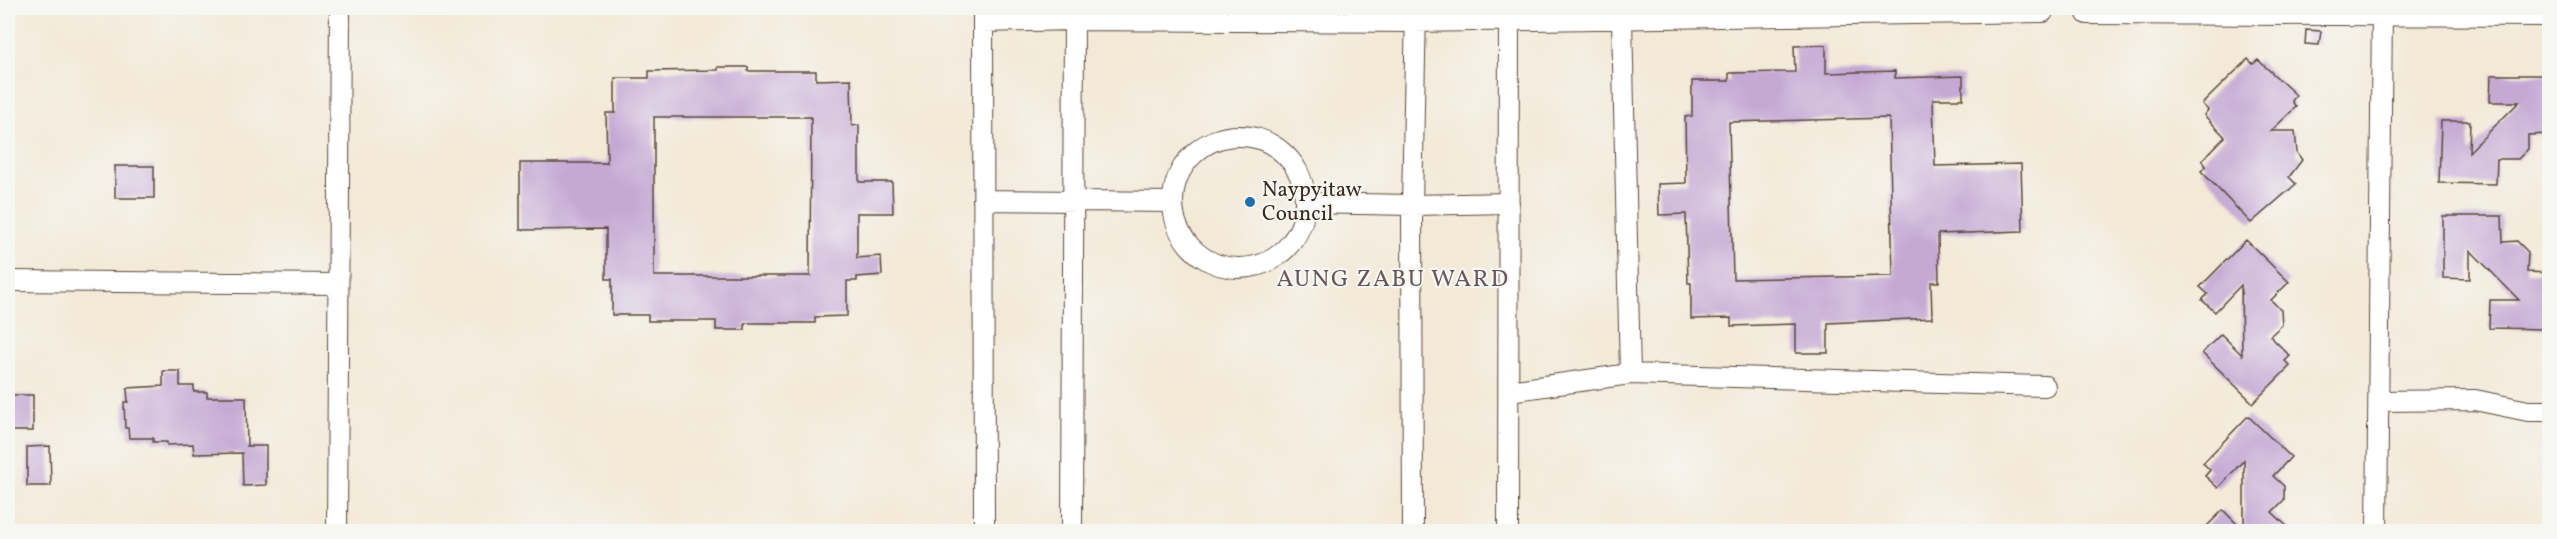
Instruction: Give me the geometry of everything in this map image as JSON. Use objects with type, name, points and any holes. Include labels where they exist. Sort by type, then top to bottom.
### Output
[{"type":"street","points":[[337,531],[340,8]]},
{"type":"street","points":[[2087,14],[2382,11],[2550,16]]},
{"type":"street","points":[[2377,531],[2382,11]]},
{"type":"street","points":[[984,531],[983,15],[1509,13],[1622,19],[2043,12]]},
{"type":"street","points":[[1508,531],[1509,13]]},
{"type":"street","points":[[1072,531],[1074,14]]},
{"type":"street","points":[[1413,531],[1412,205],[1415,15]]},
{"type":"street","points":[[1622,19],[1630,374]]},
{"type":"street","points":[[1226,137],[1252,137],[1274,145],[1291,160],[1303,180],[1306,203],[1300,229],[1288,248],[1269,262],[1246,268],[1223,267],[1206,260],[1188,245],[1177,225],[1173,202],[1176,181],[1187,161],[1204,146],[1226,137]]},
{"type":"street","points":[[983,200],[1173,202]]},
{"type":"street","points":[[1306,203],[1412,205],[1509,203]]},
{"type":"street","points":[[8,281],[338,284]]},
{"type":"street","points":[[1509,390],[1630,374],[2045,386]]},
{"type":"street","points":[[2379,401],[2475,400],[2528,411],[2550,411]]},
{"type":"building","points":[[2306,30],[2321,31],[2319,45],[2305,44]]},
{"type":"building","points":[[1826,45],[1826,73],[1895,71],[1895,78],[1963,76],[1963,99],[1933,99],[1935,166],[2021,164],[2023,231],[1938,234],[1939,282],[1931,282],[1932,318],[1828,323],[1828,353],[1796,353],[1796,324],[1731,326],[1731,318],[1691,319],[1686,214],[1659,215],[1658,184],[1686,183],[1685,117],[1692,116],[1692,81],[1729,81],[1729,73],[1795,72],[1794,46]],"holes":[[[1889,118],[1893,276],[1733,279],[1729,122]]]},
{"type":"building","points":[[2248,59],[2253,64],[2258,60],[2296,95],[2292,101],[2296,107],[2271,131],[2295,131],[2297,153],[2302,160],[2289,177],[2296,184],[2251,223],[2201,171],[2206,166],[2202,160],[2225,137],[2204,115],[2208,110],[2202,104]]},
{"type":"building","points":[[718,67],[748,67],[748,71],[816,71],[816,80],[851,79],[852,126],[859,125],[859,182],[892,182],[893,213],[857,213],[857,258],[881,256],[882,275],[857,277],[857,281],[847,281],[847,316],[815,317],[815,323],[745,323],[745,330],[716,330],[716,321],[648,321],[648,315],[612,315],[612,279],[606,279],[606,229],[520,230],[520,163],[607,163],[606,113],[615,113],[615,78],[649,78],[649,71],[718,70]],"holes":[[[654,117],[811,117],[810,276],[654,276]]]},
{"type":"building","points":[[2491,75],[2550,75],[2550,134],[2528,135],[2528,149],[2518,159],[2497,159],[2496,184],[2439,183],[2441,121],[2470,121],[2469,152],[2519,102],[2490,102]]},
{"type":"building","points":[[115,166],[154,166],[154,198],[115,198]]},
{"type":"building","points":[[2443,216],[2502,216],[2503,242],[2517,241],[2528,252],[2527,272],[2550,273],[2550,329],[2489,328],[2490,300],[2519,300],[2470,250],[2470,279],[2443,278]]},
{"type":"building","points":[[2246,240],[2289,282],[2271,300],[2281,310],[2282,325],[2270,336],[2290,356],[2285,361],[2290,366],[2253,403],[2202,353],[2221,334],[2242,355],[2241,285],[2215,312],[2202,300],[2208,294],[2200,287]]},
{"type":"building","points":[[163,371],[180,371],[180,386],[194,386],[194,392],[207,392],[207,397],[246,397],[247,446],[266,446],[266,485],[243,486],[242,453],[194,454],[193,444],[167,445],[167,442],[153,442],[153,438],[129,438],[128,428],[125,428],[124,402],[128,402],[127,388],[163,386]]},
{"type":"building","points":[[8,395],[33,395],[33,431],[8,431]]},
{"type":"building","points":[[2248,416],[2291,457],[2273,476],[2284,486],[2284,500],[2272,512],[2292,531],[2244,531],[2244,460],[2218,488],[2205,476],[2210,470],[2203,463]]},
{"type":"building","points":[[50,446],[51,486],[27,486],[27,447]]},
{"type":"building","points":[[2223,510],[2244,531],[2202,531]]},
{"type":"place","name":"Naypyitaw Council","points":[[1250,202]]},
{"type":"district","name":"AUNG ZABU WARD","points":[[1393,280]]}]
